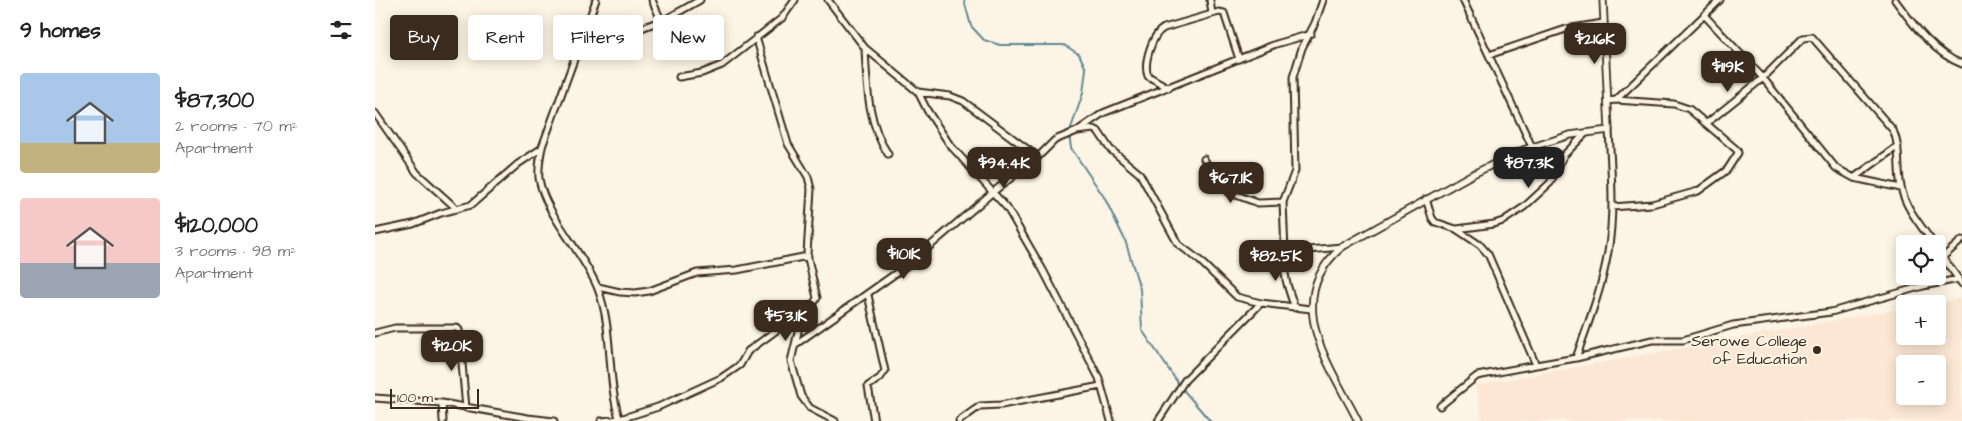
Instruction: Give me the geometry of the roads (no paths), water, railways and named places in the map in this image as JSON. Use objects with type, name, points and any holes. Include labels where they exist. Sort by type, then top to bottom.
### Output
[{"type":"street","points":[[591,15],[596,0]]},
{"type":"street","points":[[653,0],[659,15]]},
{"type":"street","points":[[673,15],[700,0]]},
{"type":"street","points":[[679,78],[702,73],[722,65],[781,18],[795,0]]},
{"type":"street","points":[[828,0],[865,48],[918,92],[927,110],[950,145],[1007,208],[1043,270],[1086,353],[1101,386],[1111,421]]},
{"type":"street","points":[[1210,0],[1212,14]]},
{"type":"street","points":[[1295,308],[1285,278],[1283,202],[1295,171],[1293,77],[1323,0]]},
{"type":"street","points":[[1463,0],[1532,147]]},
{"type":"street","points":[[1576,358],[1605,267],[1610,238],[1612,207],[1603,0]]},
{"type":"street","points":[[1617,100],[1720,0]]},
{"type":"street","points":[[1895,0],[1911,21],[1937,49],[1962,64]]},
{"type":"street","points":[[1169,88],[1148,76],[1145,64],[1158,32],[1164,28],[1221,12],[1225,14],[1239,59]]},
{"type":"street","points":[[1705,16],[1763,78],[1836,168],[1854,178],[1901,188]]},
{"type":"street","points":[[1489,54],[1566,29],[1603,23]]},
{"type":"street","points":[[796,344],[868,295],[918,257],[993,192],[1038,158],[1055,140],[1077,131],[1103,113],[1276,44],[1311,34]]},
{"type":"street","points":[[1707,123],[1763,78],[1803,38],[1810,36],[1893,130],[1898,146],[1901,188],[1915,217],[1928,235]]},
{"type":"street","points":[[601,421],[620,420],[658,407],[721,378],[740,365],[748,351],[814,303],[817,298],[808,256],[811,189],[808,177],[788,144],[757,37]]},
{"type":"street","points":[[865,48],[870,109],[876,131],[888,154]]},
{"type":"street","points":[[575,60],[543,147],[539,177],[544,195],[598,287],[605,313],[611,378],[620,420]]},
{"type":"street","points":[[918,92],[950,96],[963,101],[1038,158]]},
{"type":"street","points":[[1608,101],[1617,100],[1689,108],[1737,150],[1738,157],[1727,170],[1698,191],[1652,204],[1612,207]]},
{"type":"street","points":[[375,113],[417,173],[457,209]]},
{"type":"street","points":[[1077,131],[1094,129],[1097,131],[1110,149],[1140,174],[1177,244],[1198,259],[1237,297],[1261,304],[1311,309]]},
{"type":"street","points":[[1358,421],[1318,340],[1311,309],[1317,278],[1328,260],[1341,247],[1471,175],[1532,147],[1559,138],[1609,130]]},
{"type":"street","points":[[1456,229],[1494,224],[1503,221],[1524,207],[1550,183],[1564,155],[1586,133]]},
{"type":"street","points":[[1854,178],[1898,146]]},
{"type":"street","points":[[375,232],[413,224],[441,213],[471,205],[518,164],[543,147]]},
{"type":"street","points":[[1204,160],[1217,180],[1228,192],[1258,203],[1283,202]]},
{"type":"street","points":[[1426,199],[1435,222],[1456,229],[1481,245],[1488,254],[1536,365]]},
{"type":"street","points":[[1946,254],[1962,240]]},
{"type":"street","points":[[1285,252],[1341,247]]},
{"type":"street","points":[[598,287],[620,292],[635,293],[649,291],[697,273],[737,270],[808,256]]},
{"type":"street","points":[[1440,406],[1477,376],[1576,358],[1652,340],[1683,340],[1733,325],[1831,312],[1923,286],[1960,282],[1946,261]]},
{"type":"street","points":[[868,295],[885,371],[880,378],[868,386],[873,421]]},
{"type":"street","points":[[1158,421],[1185,380],[1261,304]]},
{"type":"street","points":[[797,316],[798,332],[791,361],[801,396],[810,408],[835,421]]},
{"type":"street","points":[[375,334],[395,328],[457,328],[459,330],[466,408]]},
{"type":"street","points":[[959,421],[968,418],[980,406],[1001,405],[1101,386]]},
{"type":"street","points":[[375,398],[442,403],[554,421]]},
{"type":"street","points":[[442,403],[443,421]]},
{"type":"waterway","points":[[964,0],[971,26],[984,40],[1000,45],[1064,45],[1079,54],[1086,69],[1083,93],[1069,134],[1071,148],[1104,197],[1125,240],[1140,289],[1142,330],[1180,386],[1210,421]]},
{"type":"place","name":"Serowe College of Education","points":[[1817,350]]}]
